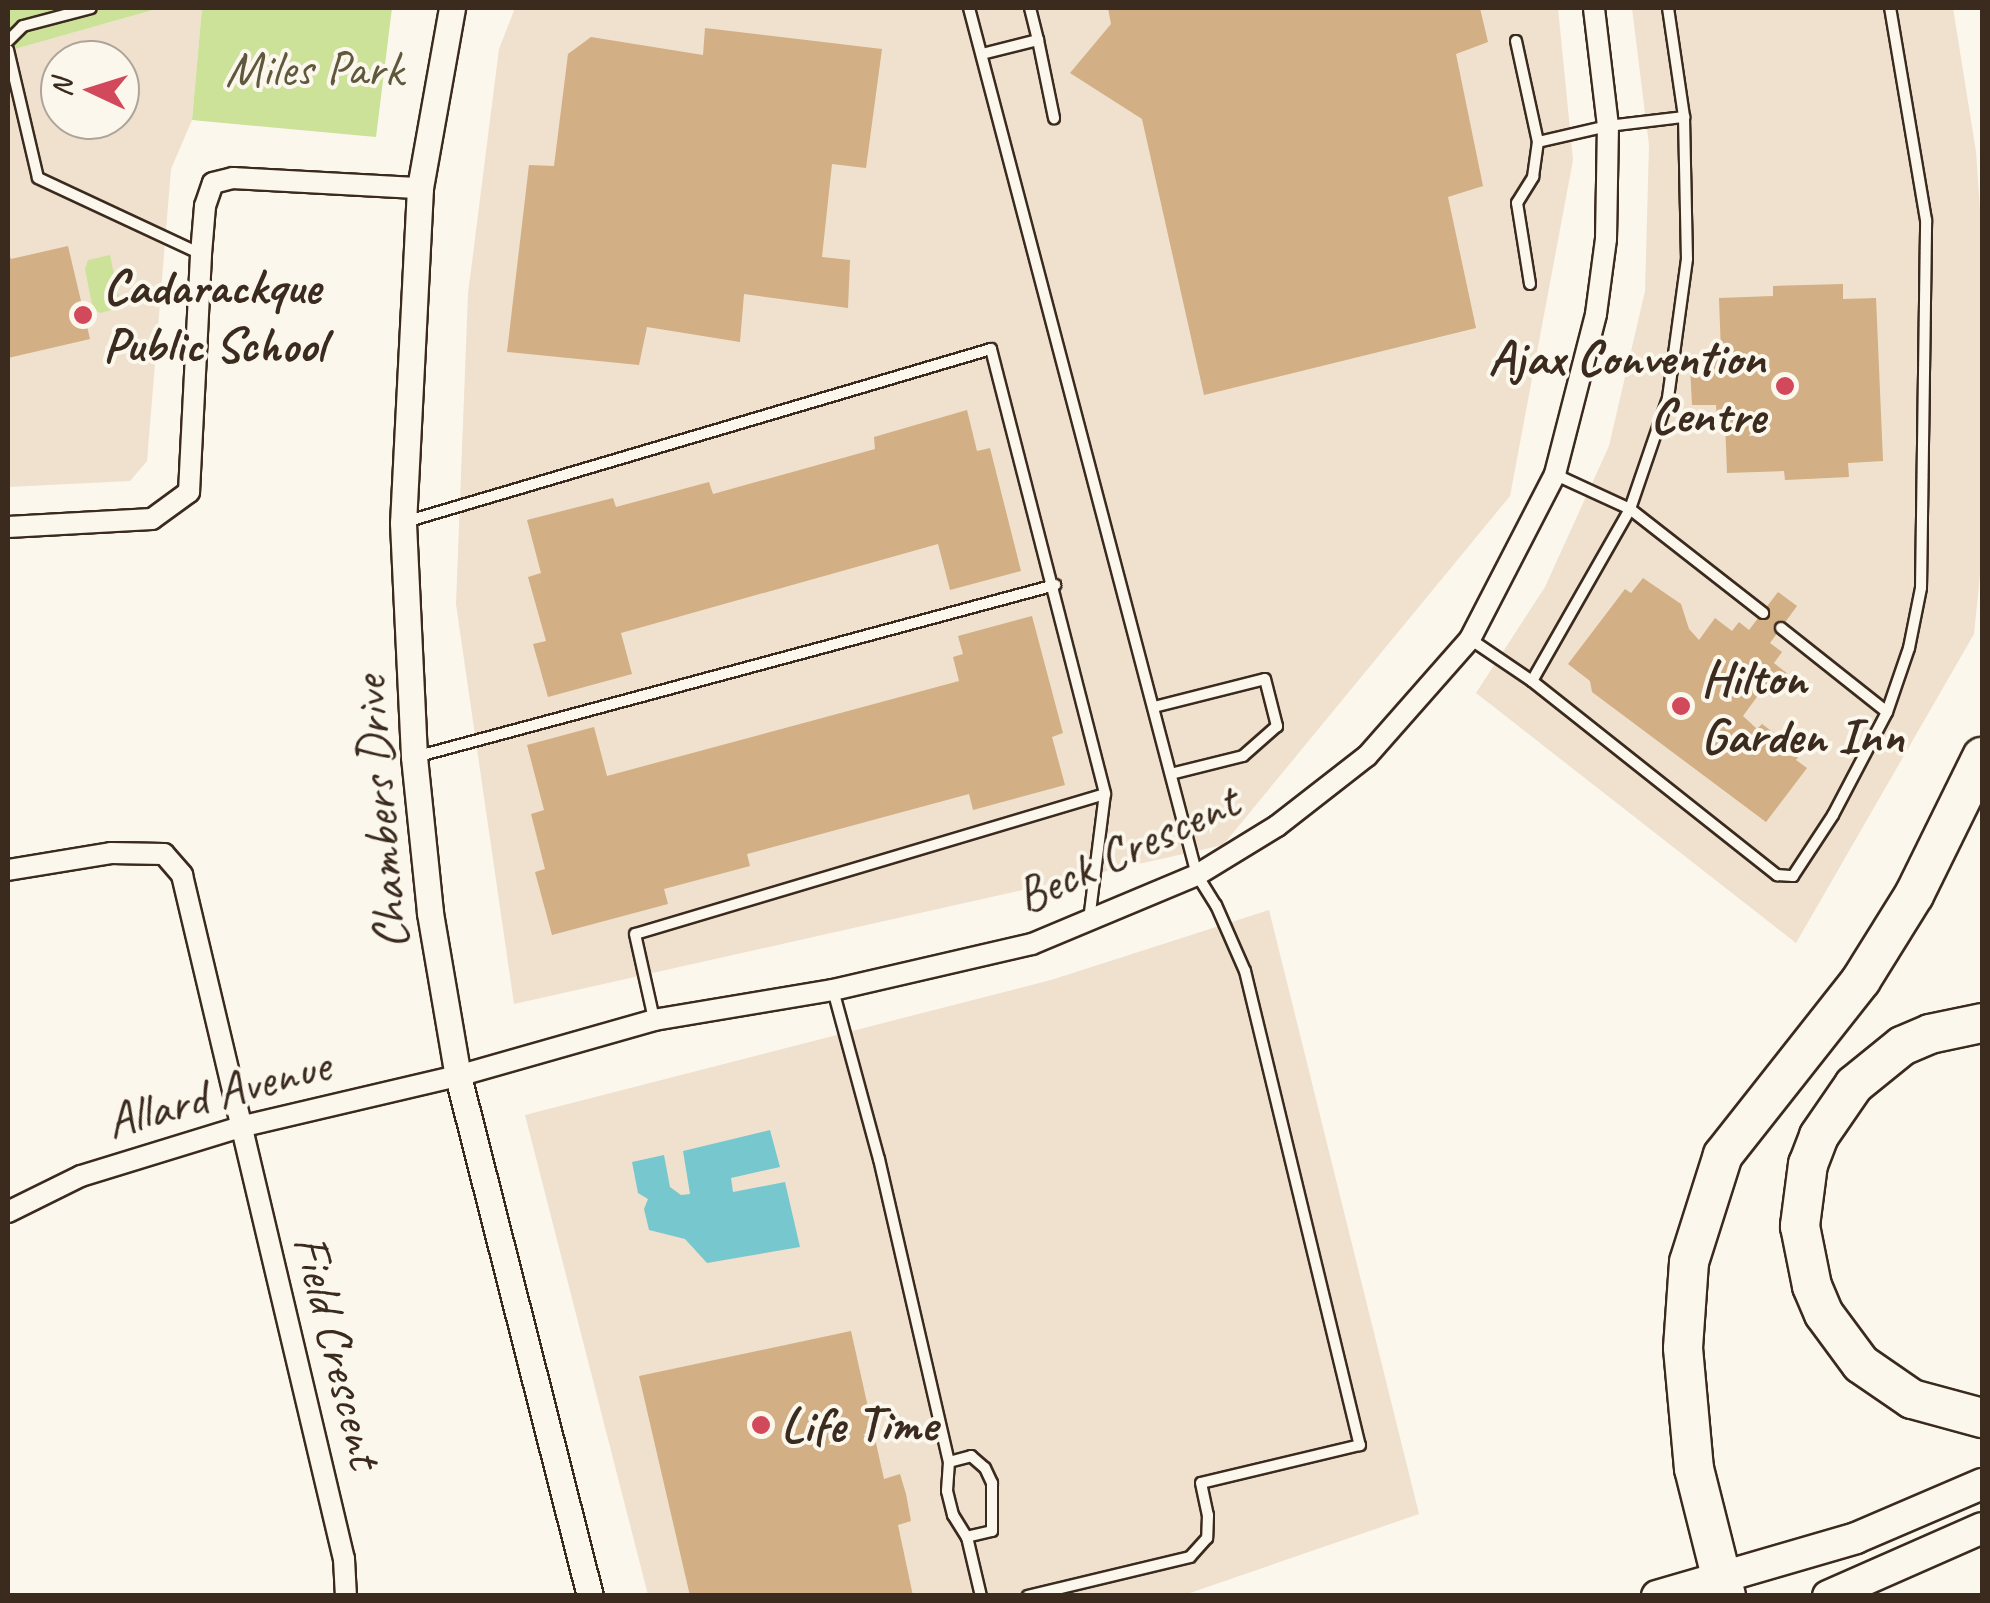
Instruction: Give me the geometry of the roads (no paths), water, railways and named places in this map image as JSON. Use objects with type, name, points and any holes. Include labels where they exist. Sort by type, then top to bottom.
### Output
[{"type":"highway","points":[[1723,1586],[1694,1469],[1683,1348],[1689,1262],[1723,1156],[1862,980],[1914,895],[1982,757]]},
{"type":"highway","points":[[1982,1022],[1930,1034],[1902,1046],[1854,1084],[1819,1136],[1808,1164],[1800,1226],[1812,1286],[1824,1314],[1862,1364],[1912,1399],[1982,1418]]},
{"type":"main road","points":[[1656,1596],[1723,1586],[1856,1538],[1982,1484]]},
{"type":"main road","points":[[1828,1596],[1982,1528]]},
{"type":"street","name":"Chambers Drive","points":[[452,8],[420,188],[402,523],[414,757],[430,914],[458,1076],[590,1596]]},
{"type":"street","name":"Beck Crescent","points":[[458,1076],[654,1020],[833,990],[1032,944],[1197,875],[1277,826],[1367,756],[1470,639],[1555,474],[1596,314],[1606,238],[1608,126],[1594,8]]},
{"type":"street","points":[[8,527],[152,519],[189,492],[201,254],[205,206],[213,183],[233,178],[420,188]]},
{"type":"street","name":"Field Crescent","points":[[8,870],[111,853],[164,854],[182,875],[344,1558],[346,1596]]},
{"type":"street","name":"Allard Avenue","points":[[8,1212],[80,1176],[240,1127],[458,1076]]},
{"type":"lane","points":[[8,41],[23,26],[91,8]]},
{"type":"lane","points":[[969,8],[1197,875],[1216,905],[1245,971],[1360,1445],[1201,1484],[1207,1538],[1190,1558],[1028,1596]]},
{"type":"lane","points":[[1030,8],[1054,118]]},
{"type":"lane","points":[[1532,681],[1630,509],[1671,381],[1688,259],[1684,117],[1668,8]]},
{"type":"lane","points":[[1470,639],[1532,681],[1777,875],[1793,876],[1833,815],[1886,712],[1908,648],[1921,588],[1926,220],[1890,8]]},
{"type":"lane","points":[[982,54],[1038,40]]},
{"type":"lane","points":[[1516,41],[1538,142],[1533,177],[1517,203],[1530,284]]},
{"type":"lane","points":[[8,50],[38,178],[201,254]]},
{"type":"lane","points":[[1538,142],[1608,126],[1684,117]]},
{"type":"lane","points":[[402,523],[991,349],[1056,585],[1106,794],[1089,921]]},
{"type":"lane","points":[[1555,474],[1630,509],[1762,613]]},
{"type":"lane","points":[[414,757],[1056,585]]},
{"type":"lane","points":[[1780,628],[1886,712]]},
{"type":"lane","points":[[1154,706],[1265,679],[1277,726],[1243,756],[1172,774]]},
{"type":"lane","points":[[654,1020],[635,934],[1106,794]]},
{"type":"lane","points":[[833,990],[879,1158],[950,1462],[948,1491],[952,1515],[967,1537],[981,1596]]},
{"type":"lane","points":[[950,1462],[971,1456],[985,1468],[992,1483],[992,1531],[967,1537]]},
{"type":"water","points":[[770,1130],[780,1167],[731,1178],[733,1192],[785,1182],[800,1247],[707,1263],[685,1239],[649,1230],[644,1209],[648,1199],[638,1193],[632,1162],[664,1155],[670,1187],[681,1195],[690,1194],[683,1151]]},
{"type":"place","name":"Cadarackque Public School","points":[[83,315]]},
{"type":"place","name":"Ajax Convention Centre","points":[[1785,386]]},
{"type":"place","name":"Hilton Garden Inn","points":[[1681,706]]},
{"type":"place","name":"Life Time","points":[[761,1425]]},
{"type":"park label","name":"Miles Park","points":[[314,69]]}]
